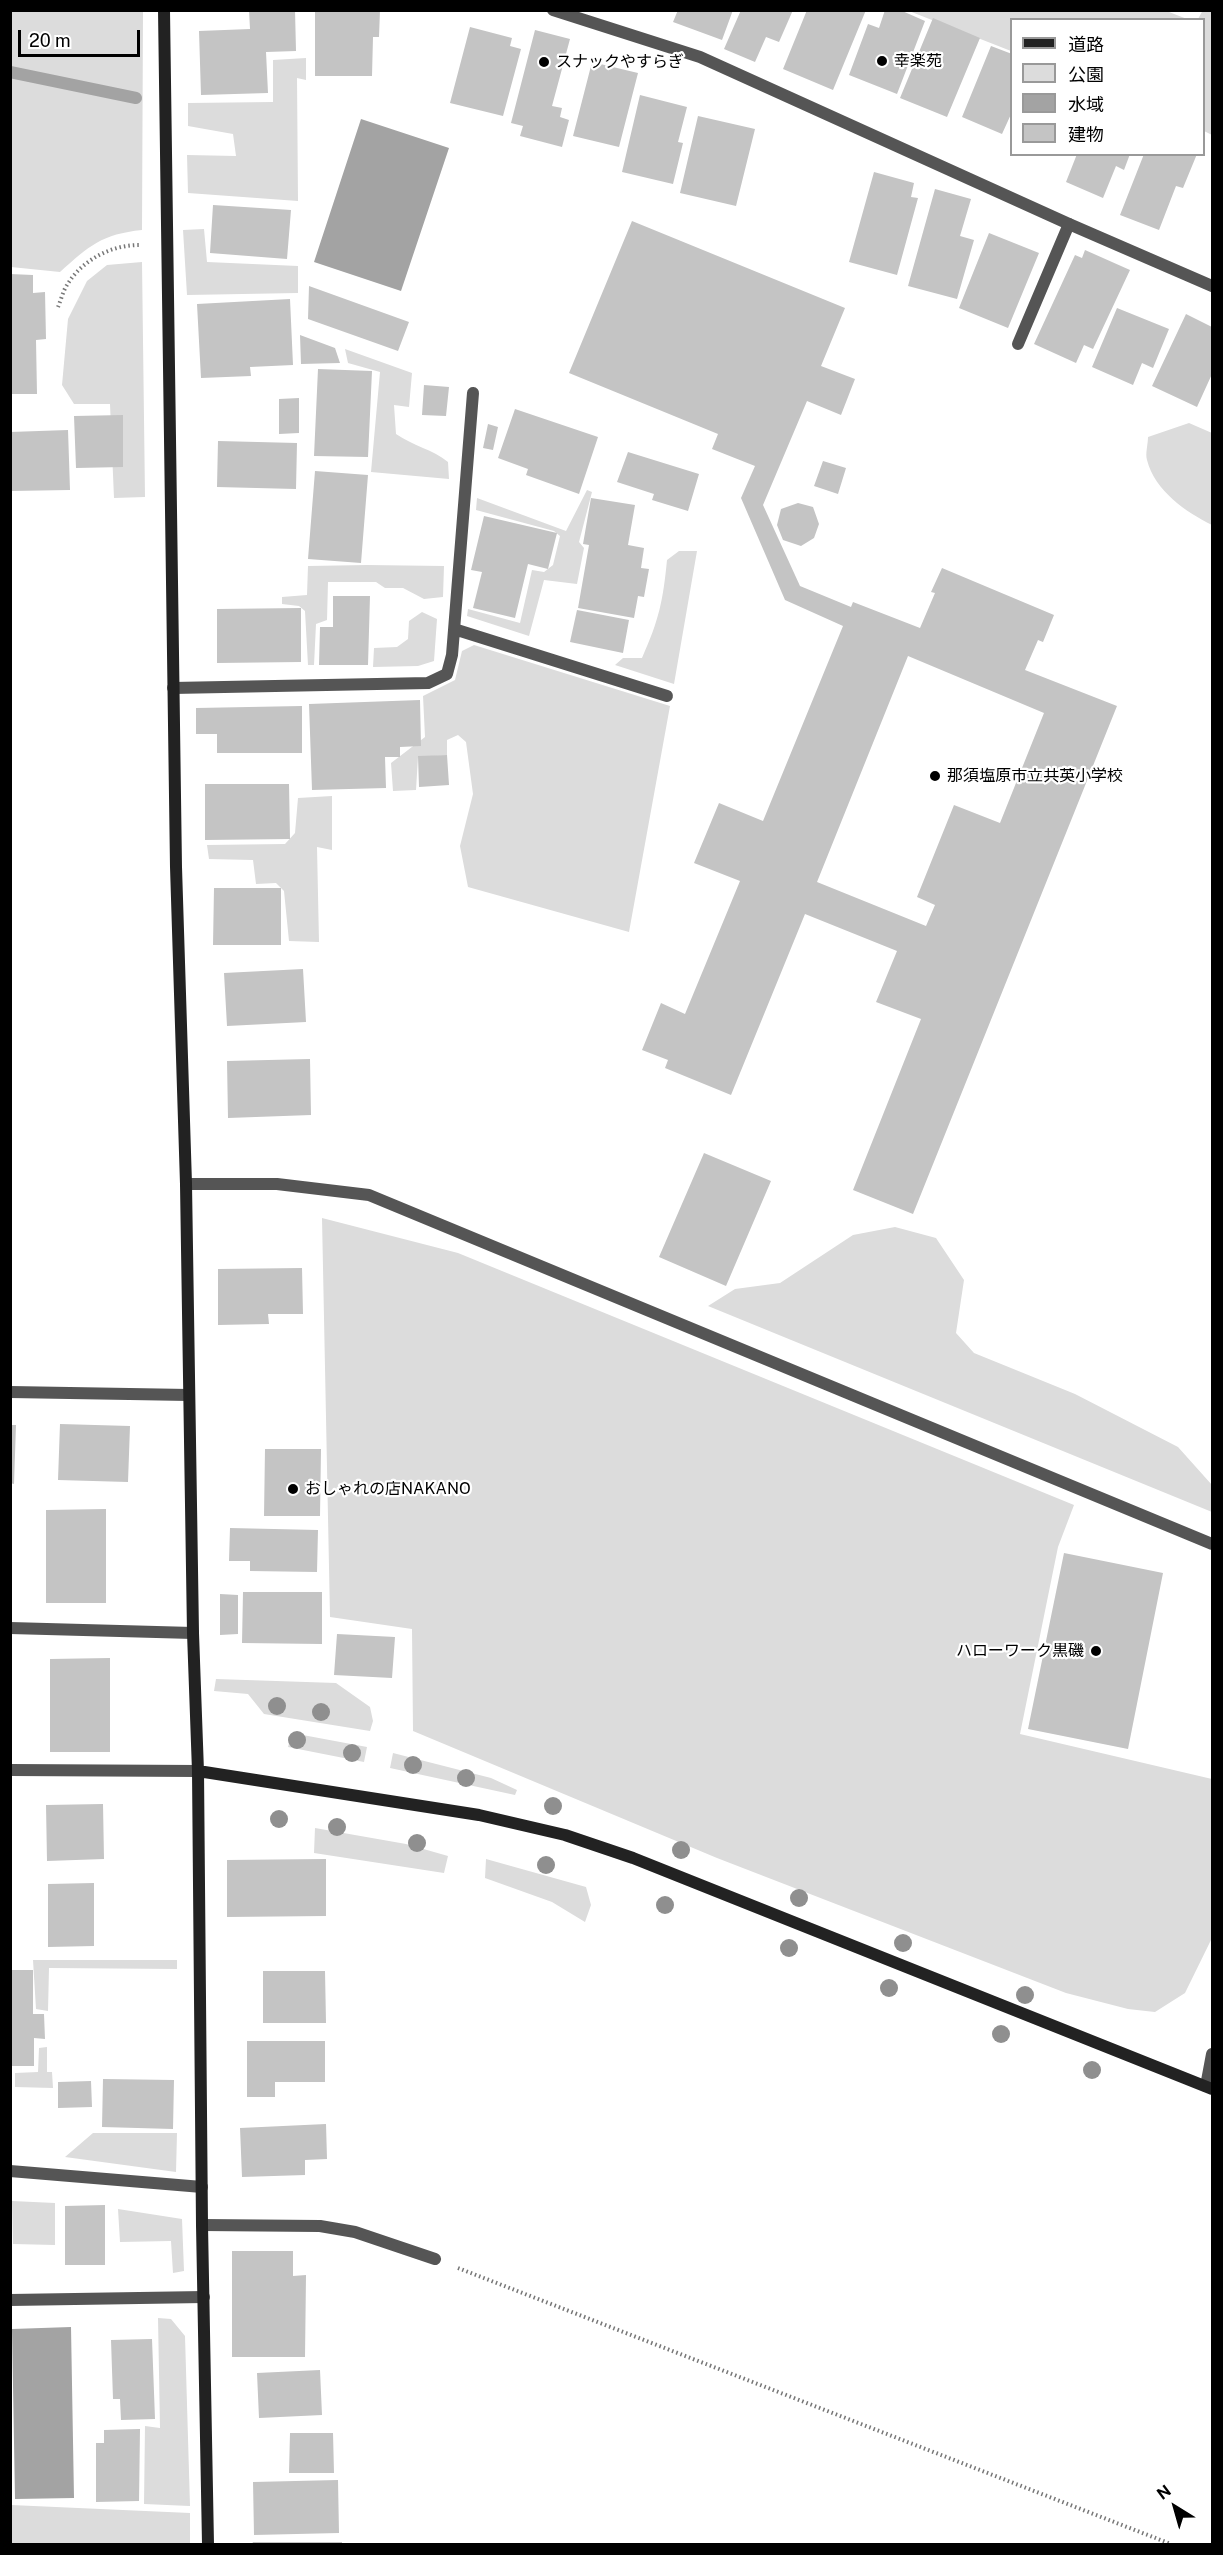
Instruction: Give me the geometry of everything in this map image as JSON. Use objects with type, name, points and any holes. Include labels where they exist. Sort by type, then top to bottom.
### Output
[{"type":"street","points":[[164,10],[176,867],[186,1185],[193,1633],[198,1771],[202,2225],[208,2544]]},
{"type":"street","points":[[553,10],[700,57],[1069,224],[1212,285]]},
{"type":"street","points":[[1018,344],[1069,224]]},
{"type":"street","points":[[173,688],[428,683],[447,674],[452,655],[473,393]]},
{"type":"street","points":[[454,629],[667,696]]},
{"type":"street","points":[[186,1185],[277,1184],[369,1196],[1212,1544]]},
{"type":"street","points":[[10,1392],[189,1395]]},
{"type":"street","points":[[10,1628],[193,1633]]},
{"type":"street","points":[[10,1770],[198,1771],[479,1815],[565,1835],[633,1858],[1209,2087],[1212,2054]]},
{"type":"street","points":[[10,2171],[202,2187]]},
{"type":"street","points":[[202,2225],[320,2226],[355,2232],[435,2259]]},
{"type":"street","points":[[10,2300],[204,2297]]},
{"type":"path","points":[[58,307],[67,285],[83,266],[103,252],[126,245],[168,245]]},
{"type":"path","points":[[435,2259],[1171,2544]]},
{"type":"green space","points":[[1164,10],[1184,18],[1010,18],[1010,51],[909,11]]},
{"type":"green space","points":[[1203,10],[1212,11],[1212,135],[1205,132],[1205,18],[1199,18]]},
{"type":"green space","points":[[143,11],[142,230],[106,238],[88,248],[60,272],[11,267],[10,12]]},
{"type":"green space","points":[[306,58],[306,80],[297,78],[298,201],[188,193],[187,155],[236,156],[233,134],[188,126],[188,103],[273,102],[273,60]]},
{"type":"green space","points":[[204,229],[207,262],[298,266],[298,293],[187,295],[183,230]]},
{"type":"green space","points":[[142,262],[145,497],[114,498],[110,404],[74,404],[62,385],[68,319],[87,281],[107,265]]},
{"type":"green space","points":[[345,349],[412,373],[409,407],[394,405],[396,434],[448,462],[449,479],[371,472],[380,372],[348,363]]},
{"type":"green space","points":[[1189,423],[1212,433],[1212,525],[1182,507],[1164,491],[1147,460],[1148,437]]},
{"type":"green space","points":[[587,490],[592,492],[579,542],[584,548],[577,584],[544,580],[529,636],[467,616],[468,609],[520,623],[532,570],[544,572],[553,565],[560,536],[554,531],[476,510],[477,498],[566,531]]},
{"type":"green space","points":[[679,551],[697,551],[674,684],[615,665],[623,658],[642,658],[659,610],[667,560]]},
{"type":"green space","points":[[308,566],[444,566],[443,597],[424,599],[403,588],[385,588],[376,582],[328,582],[327,620],[316,624],[314,665],[308,665],[305,611],[299,606],[282,604],[282,597],[307,595]]},
{"type":"green space","points":[[422,612],[437,619],[434,661],[418,666],[373,667],[374,648],[397,647],[408,639],[409,621]]},
{"type":"green space","points":[[474,645],[670,706],[629,932],[468,887],[460,846],[473,794],[466,742],[458,735],[447,740],[447,755],[418,757],[416,790],[393,791],[391,763],[425,737],[423,696],[455,680],[462,651]]},
{"type":"green space","points":[[332,796],[332,850],[317,847],[319,942],[289,941],[284,891],[276,883],[256,884],[253,860],[209,859],[207,845],[285,844],[295,833],[298,798]]},
{"type":"green space","points":[[322,1218],[458,1253],[1074,1505],[1058,1547],[1020,1734],[1212,1779],[1212,1933],[1211,1940],[1185,1993],[1155,2012],[1128,2009],[1066,1993],[717,1858],[413,1731],[412,1629],[330,1617]]},
{"type":"green space","points":[[895,1227],[936,1238],[964,1280],[956,1333],[974,1353],[1075,1394],[1178,1447],[1212,1485],[1212,1512],[708,1306],[735,1289],[780,1283],[853,1235]]},
{"type":"green space","points":[[216,1679],[336,1683],[370,1707],[373,1721],[370,1731],[264,1714],[248,1694],[214,1691]]},
{"type":"green space","points":[[292,1733],[367,1747],[364,1762],[288,1747]]},
{"type":"green space","points":[[393,1753],[491,1778],[517,1790],[515,1795],[390,1768]]},
{"type":"green space","points":[[315,1828],[406,1844],[448,1856],[444,1873],[314,1853]]},
{"type":"green space","points":[[486,1859],[586,1887],[591,1905],[585,1922],[552,1902],[485,1878]]},
{"type":"green space","points":[[33,1960],[177,1960],[177,1969],[49,1968],[48,2011],[36,2009]]},
{"type":"green space","points":[[47,2047],[47,2072],[52,2072],[53,2088],[15,2087],[15,2073],[38,2072],[39,2048]]},
{"type":"green space","points":[[93,2133],[177,2133],[176,2172],[65,2157]]},
{"type":"green space","points":[[12,2201],[55,2203],[55,2245],[13,2244]]},
{"type":"green space","points":[[118,2209],[182,2219],[184,2271],[173,2273],[171,2241],[120,2242]]},
{"type":"green space","points":[[158,2318],[171,2319],[185,2336],[190,2506],[144,2504],[145,2426],[160,2428]]},
{"type":"green space","points":[[11,2505],[190,2513],[190,2544],[11,2544]]},
{"type":"water","points":[[361,119],[449,148],[401,291],[314,262]]},
{"type":"water","points":[[71,2327],[74,2498],[15,2499],[12,2329]]},
{"type":"building","points":[[249,10],[295,10],[296,51],[266,52],[268,93],[201,95],[199,31],[250,29]]},
{"type":"building","points":[[315,10],[380,10],[379,37],[373,37],[372,76],[315,76]]},
{"type":"building","points":[[678,10],[733,10],[722,40],[673,22]]},
{"type":"building","points":[[741,10],[793,10],[779,42],[766,37],[755,62],[724,49]]},
{"type":"building","points":[[807,10],[866,10],[833,90],[783,69]]},
{"type":"building","points":[[885,10],[900,10],[925,21],[897,94],[849,75],[868,24],[879,28]]},
{"type":"building","points":[[933,18],[980,38],[947,117],[900,98]]},
{"type":"building","points":[[470,27],[512,38],[510,46],[521,49],[503,116],[450,103]]},
{"type":"building","points":[[535,30],[570,39],[552,106],[562,108],[560,117],[569,120],[562,147],[520,136],[523,126],[511,123]]},
{"type":"building","points":[[991,46],[1010,53],[1010,116],[1002,134],[962,117]]},
{"type":"building","points":[[592,62],[638,73],[619,147],[573,136]]},
{"type":"building","points":[[640,95],[687,107],[678,142],[683,143],[673,184],[622,172]]},
{"type":"building","points":[[698,116],[755,129],[736,206],[680,193]]},
{"type":"building","points":[[1076,156],[1129,156],[1124,170],[1116,166],[1103,198],[1066,182]]},
{"type":"building","points":[[1143,156],[1196,156],[1183,188],[1176,186],[1159,230],[1120,215]]},
{"type":"building","points":[[874,172],[914,183],[911,197],[918,198],[897,275],[849,262]]},
{"type":"building","points":[[935,189],[971,199],[960,236],[974,240],[957,299],[908,286]]},
{"type":"building","points":[[213,205],[291,210],[287,259],[210,253]]},
{"type":"building","points":[[632,221],[845,308],[821,366],[855,379],[841,415],[807,401],[763,505],[800,586],[851,607],[853,602],[920,628],[935,593],[931,592],[942,568],[1054,615],[1043,642],[1038,640],[1025,670],[1117,706],[913,1214],[853,1190],[921,1019],[876,1002],[897,951],[805,914],[731,1095],[665,1068],[668,1060],[642,1050],[661,1003],[685,1014],[740,881],[694,863],[719,803],[763,821],[843,626],[785,600],[741,498],[755,466],[712,449],[718,434],[569,373]],"holes":[[[908,656],[1044,713],[1000,823],[954,805],[917,897],[935,905],[926,926],[817,882]]]},
{"type":"building","points":[[989,233],[1039,253],[1008,328],[959,308]]},
{"type":"building","points":[[1085,250],[1130,270],[1093,349],[1084,345],[1076,363],[1034,344],[1075,255],[1082,258]]},
{"type":"building","points":[[10,274],[33,275],[33,293],[45,292],[46,339],[36,340],[37,394],[10,394]]},
{"type":"building","points":[[309,286],[409,322],[398,351],[308,319]]},
{"type":"building","points":[[290,299],[293,365],[250,367],[251,376],[201,378],[197,304]]},
{"type":"building","points":[[1117,308],[1169,329],[1153,368],[1142,363],[1133,385],[1092,367]]},
{"type":"building","points":[[1186,314],[1212,327],[1212,374],[1197,407],[1152,386]]},
{"type":"building","points":[[300,335],[335,348],[340,363],[301,364]]},
{"type":"building","points":[[318,369],[372,371],[368,457],[314,456]]},
{"type":"building","points":[[424,385],[449,387],[446,416],[422,415]]},
{"type":"building","points":[[299,398],[299,433],[279,434],[279,399]]},
{"type":"building","points":[[515,409],[598,437],[579,494],[526,475],[528,469],[498,458]]},
{"type":"building","points":[[123,415],[123,467],[76,468],[74,416]]},
{"type":"building","points":[[488,424],[498,427],[493,450],[483,448]]},
{"type":"building","points":[[68,430],[70,490],[10,491],[10,432]]},
{"type":"building","points":[[218,441],[297,443],[296,489],[217,487]]},
{"type":"building","points":[[628,452],[699,474],[688,511],[652,500],[654,494],[617,482]]},
{"type":"building","points":[[823,461],[846,468],[838,494],[814,486]]},
{"type":"building","points":[[315,471],[368,475],[361,563],[308,559]]},
{"type":"building","points":[[591,498],[635,505],[628,545],[644,548],[641,568],[649,569],[644,597],[638,596],[634,618],[578,608],[589,545],[583,544]]},
{"type":"building","points":[[798,503],[813,507],[819,524],[814,538],[801,546],[783,540],[777,525],[781,509]]},
{"type":"building","points":[[484,516],[557,533],[548,569],[528,564],[515,618],[473,608],[482,572],[471,570]]},
{"type":"building","points":[[333,596],[370,596],[368,665],[319,665],[320,627],[333,627]]},
{"type":"building","points":[[301,608],[301,662],[217,663],[217,609]]},
{"type":"building","points":[[577,610],[629,620],[623,653],[570,642]]},
{"type":"building","points":[[420,700],[421,746],[400,747],[400,757],[385,757],[386,788],[312,790],[309,704]]},
{"type":"building","points":[[302,706],[302,753],[217,753],[217,734],[196,734],[196,708]]},
{"type":"building","points":[[447,755],[449,785],[419,787],[418,756]]},
{"type":"building","points":[[205,784],[289,784],[290,839],[205,840]]},
{"type":"building","points":[[214,888],[281,888],[281,945],[213,945]]},
{"type":"building","points":[[303,969],[306,1022],[227,1026],[224,973]]},
{"type":"building","points":[[310,1059],[311,1115],[228,1118],[227,1061]]},
{"type":"building","points":[[704,1153],[771,1181],[726,1286],[659,1257]]},
{"type":"building","points":[[302,1268],[303,1314],[268,1314],[269,1324],[218,1325],[218,1269]]},
{"type":"building","points":[[60,1424],[130,1426],[128,1482],[58,1480]]},
{"type":"building","points":[[10,1425],[16,1425],[14,1484],[10,1483]]},
{"type":"building","points":[[265,1449],[321,1449],[320,1516],[264,1516]]},
{"type":"building","points":[[106,1509],[106,1603],[46,1603],[46,1510]]},
{"type":"building","points":[[230,1528],[318,1530],[317,1572],[250,1571],[250,1561],[229,1561]]},
{"type":"building","name":"ハローワーク黒磯","points":[[1064,1553],[1163,1573],[1128,1749],[1028,1729]]},
{"type":"building","points":[[243,1592],[322,1592],[322,1644],[242,1643]]},
{"type":"building","points":[[220,1594],[238,1595],[238,1634],[220,1635]]},
{"type":"building","points":[[337,1634],[395,1637],[392,1678],[334,1675]]},
{"type":"building","points":[[110,1658],[110,1752],[50,1752],[50,1659]]},
{"type":"building","points":[[103,1804],[104,1859],[47,1861],[46,1805]]},
{"type":"building","points":[[326,1859],[326,1916],[227,1917],[227,1860]]},
{"type":"building","points":[[94,1883],[94,1946],[48,1947],[48,1884]]},
{"type":"building","points":[[10,1970],[33,1970],[33,2014],[44,2014],[45,2039],[34,2038],[34,2066],[10,2066]]},
{"type":"building","points":[[263,1971],[325,1971],[326,2023],[263,2023]]},
{"type":"building","points":[[247,2041],[325,2041],[325,2082],[275,2082],[275,2097],[247,2097]]},
{"type":"building","points":[[103,2079],[174,2080],[173,2129],[102,2127]]},
{"type":"building","points":[[91,2081],[92,2107],[58,2108],[58,2082]]},
{"type":"building","points":[[326,2124],[327,2159],[305,2160],[305,2175],[242,2177],[240,2128]]},
{"type":"building","points":[[105,2205],[105,2265],[65,2265],[65,2206]]},
{"type":"building","points":[[232,2251],[293,2251],[293,2276],[306,2275],[305,2357],[232,2357]]},
{"type":"building","points":[[152,2339],[155,2419],[121,2420],[120,2399],[113,2399],[111,2340]]},
{"type":"building","points":[[320,2370],[322,2415],[259,2418],[257,2373]]},
{"type":"building","points":[[140,2429],[139,2501],[96,2502],[96,2443],[104,2443],[104,2430]]},
{"type":"building","points":[[290,2433],[333,2433],[334,2473],[289,2473]]},
{"type":"building","points":[[338,2480],[339,2533],[254,2535],[253,2482]]},
{"type":"building","points":[[253,2542],[342,2542],[342,2544],[252,2544]]},
{"type":"waterway","points":[[10,72],[136,98]]},
{"type":"place","name":"幸楽苑","points":[[882,61]]},
{"type":"place","name":"スナックやすらぎ","points":[[544,62]]},
{"type":"place","name":"那須塩原市立共英小学校","points":[[935,776]]},
{"type":"place","name":"おしゃれの店NAKANO","points":[[293,1489]]},
{"type":"place","name":"ハローワーク黒磯","points":[[1096,1651]]}]
